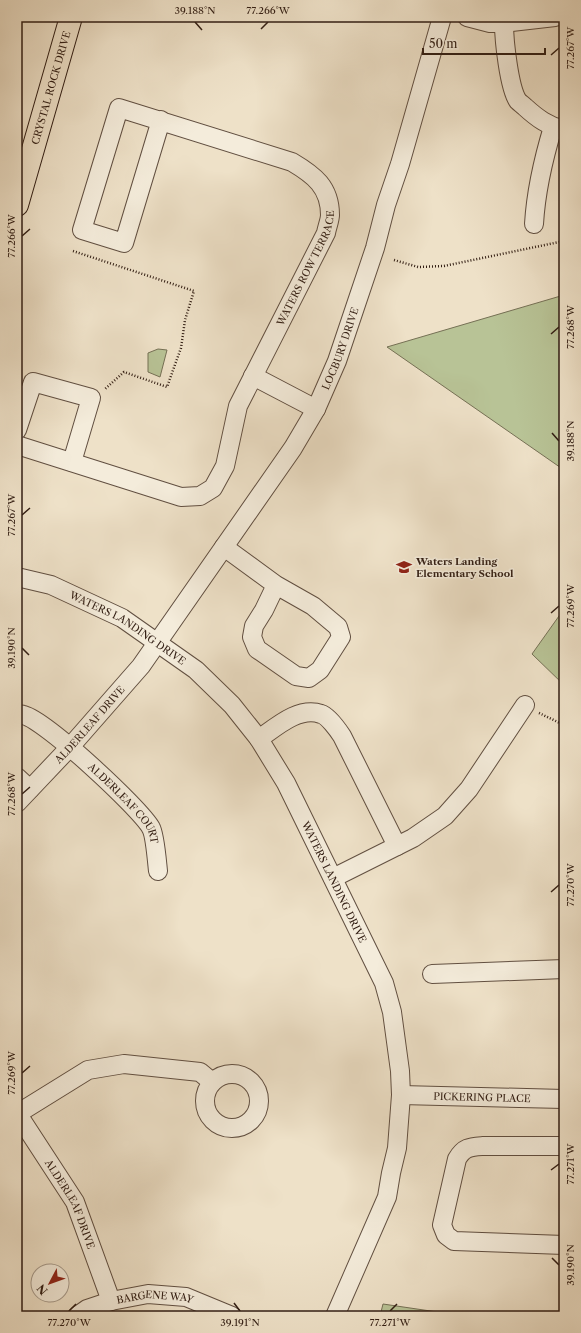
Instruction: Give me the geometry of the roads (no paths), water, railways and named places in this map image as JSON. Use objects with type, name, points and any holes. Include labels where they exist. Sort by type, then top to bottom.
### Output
[{"type":"main road","name":"CRYSTAL ROCK DRIVE","points":[[17,205],[71,17]]},
{"type":"street","name":"LOCBURY DRIVE","points":[[157,642],[293,448],[316,409],[340,355],[375,248],[386,205],[400,164],[442,17]]},
{"type":"street","points":[[467,17],[490,23],[504,23],[555,17]]},
{"type":"street","points":[[504,23],[504,42],[510,79],[518,101],[536,118],[558,129],[541,167],[535,198],[534,224]]},
{"type":"street","name":"WATERS ROW TERRACE","points":[[17,445],[181,497],[200,496],[213,488],[225,466],[238,406],[326,233],[330,216],[328,200],[322,185],[314,176],[310,172],[292,162],[161,120],[119,108],[82,230],[124,243],[161,120]]},
{"type":"street","points":[[253,376],[316,409]]},
{"type":"street","points":[[17,430],[33,382],[91,398],[72,462]]},
{"type":"street","points":[[224,547],[276,585],[313,606],[338,627],[341,637],[320,670],[309,678],[296,676],[257,649],[252,636],[254,626],[264,610],[276,585]]},
{"type":"street","name":"WATERS LANDING DRIVE","points":[[17,577],[51,585],[122,618],[196,670],[232,704],[259,739],[286,783],[384,983],[392,1012],[400,1071],[401,1095],[397,1148],[387,1197],[334,1316]]},
{"type":"street","name":"ALDERLEAF DRIVE","points":[[17,803],[70,747],[141,666],[157,642]]},
{"type":"street","points":[[333,878],[397,846],[429,828],[445,816],[469,790],[525,705]]},
{"type":"street","points":[[259,739],[291,717],[308,712],[322,714],[334,725],[342,736],[397,846]]},
{"type":"street","name":"ALDERLEAF COURT","points":[[17,715],[24,715],[43,726],[70,747],[138,810],[152,829],[158,871]]},
{"type":"street","points":[[17,777],[30,789]]},
{"type":"street","points":[[432,974],[564,969]]},
{"type":"street","points":[[17,1114],[88,1070],[124,1064],[200,1072],[212,1082]]},
{"type":"street","name":"PICKERING PLACE","points":[[401,1095],[564,1099]]},
{"type":"street","name":"ALDERLEAF DRIVE","points":[[17,1114],[75,1202],[111,1301]]},
{"type":"street","points":[[564,1146],[483,1146],[470,1147],[462,1151],[457,1159],[442,1225],[446,1235],[454,1241],[564,1245]]},
{"type":"street","name":"BARGENE WAY","points":[[77,1316],[87,1309],[111,1301],[148,1294],[186,1297],[232,1316]]},
{"type":"place","name":"Waters Landing Elementary School","points":[[404,567]]}]
